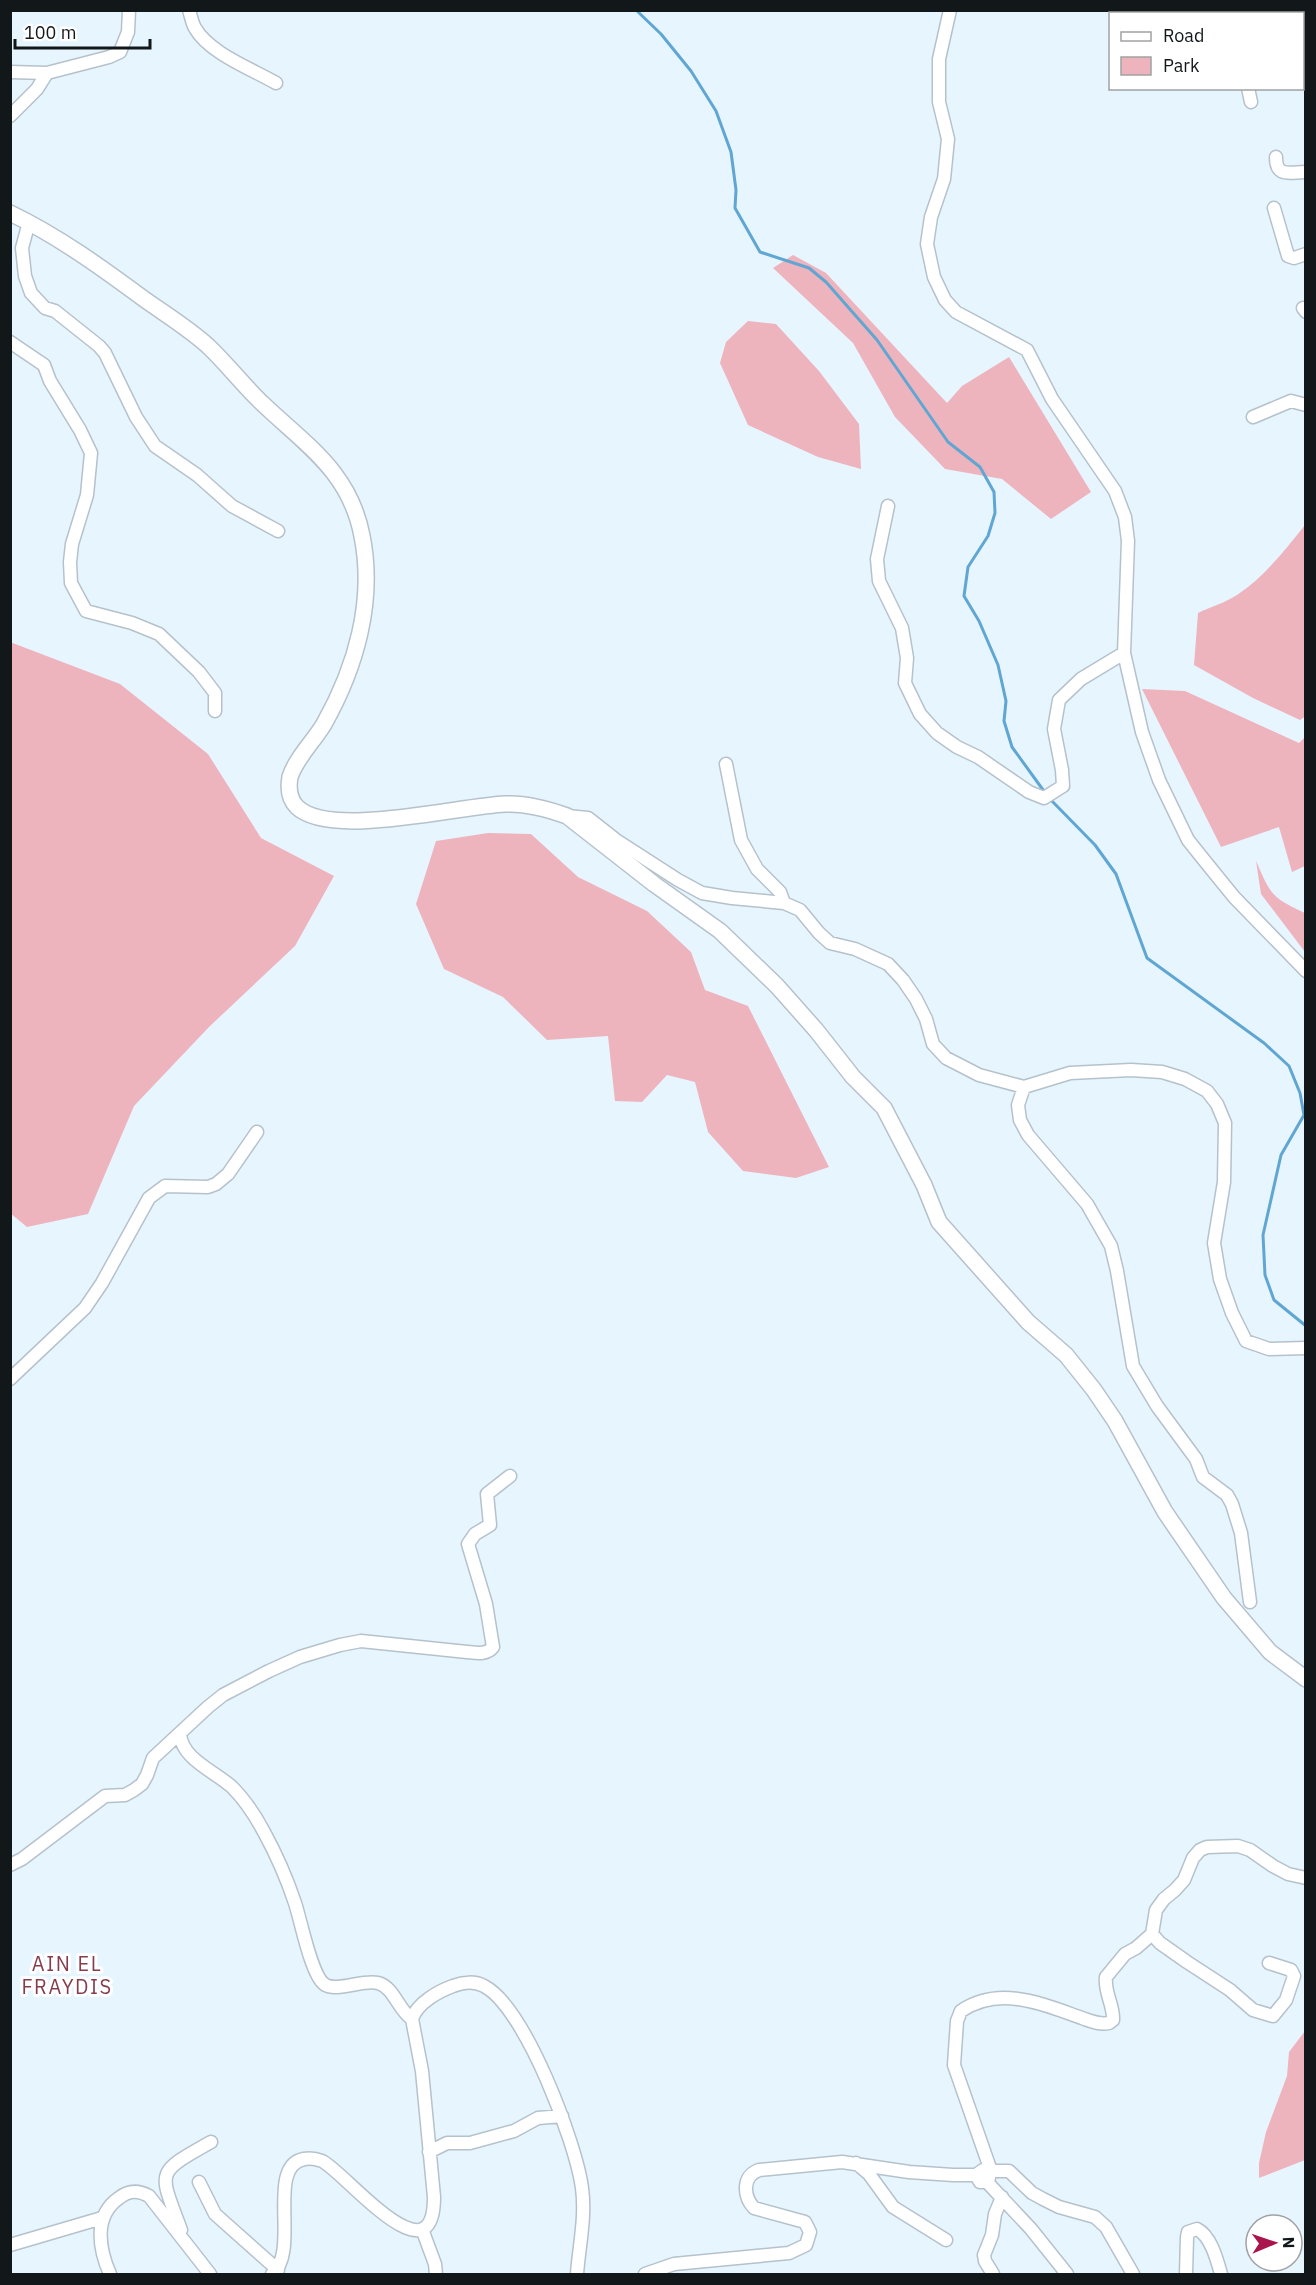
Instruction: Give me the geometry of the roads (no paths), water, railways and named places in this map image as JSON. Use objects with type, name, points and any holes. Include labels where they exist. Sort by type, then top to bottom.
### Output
[{"type":"main road","points":[[10,213],[29,222],[116,279],[201,341],[261,402],[323,459],[339,479],[353,504],[363,538],[366,560],[367,589],[361,629],[346,677],[326,720],[291,775],[290,796],[295,806],[310,814],[337,821],[398,818],[507,804],[544,809],[567,816],[644,877],[720,931],[777,986],[853,1077],[884,1108],[924,1185],[939,1222],[1028,1322],[1066,1355],[1095,1390],[1115,1421],[1165,1512],[1224,1598],[1270,1652],[1305,1679]]},
{"type":"street","points":[[10,72],[47,73],[120,52],[128,32],[129,10]]},
{"type":"street","points":[[189,10],[195,28],[208,42],[230,58],[276,83]]},
{"type":"street","points":[[950,10],[939,59],[939,102],[948,138],[944,179],[931,217],[927,244],[934,277],[945,300],[956,312],[1027,350],[1052,399],[1115,490],[1125,516],[1128,542],[1124,653],[1142,732],[1159,780],[1188,840],[1233,897],[1305,971]]},
{"type":"street","points":[[10,116],[37,89],[47,73]]},
{"type":"street","points":[[1248,90],[1251,102]]},
{"type":"street","points":[[1276,157],[1278,171],[1305,171]]},
{"type":"street","points":[[1274,208],[1288,256],[1294,258],[1305,254]]},
{"type":"street","points":[[29,222],[22,248],[31,293],[45,308],[55,311],[105,353],[136,417],[155,446],[197,475],[232,506],[278,531]]},
{"type":"street","points":[[10,342],[44,365],[50,381],[80,430],[90,453],[87,495],[72,544],[70,562],[71,583],[86,611],[132,622],[159,634],[200,672],[215,693],[215,711]]},
{"type":"street","points":[[1253,417],[1291,401],[1305,405]]},
{"type":"street","points":[[888,506],[877,559],[879,581],[902,628],[907,658],[905,683],[920,714],[937,733],[957,747],[978,757],[1029,792],[1044,798],[1063,786],[1053,729],[1059,700],[1081,679],[1124,653]]},
{"type":"street","points":[[726,764],[741,840],[757,869],[780,892],[784,903]]},
{"type":"street","points":[[567,816],[588,818],[616,840],[702,893],[711,896],[784,903],[800,910],[830,943],[855,949],[888,964],[916,999],[926,1019],[933,1044],[946,1058],[979,1075],[1024,1087],[1070,1073],[1131,1070],[1162,1072],[1185,1079],[1207,1091],[1217,1104],[1225,1123],[1224,1182],[1214,1243],[1220,1279],[1232,1313],[1246,1341],[1269,1349],[1305,1348]]},
{"type":"street","points":[[1024,1087],[1018,1105],[1020,1120],[1028,1135],[1087,1204],[1111,1246],[1133,1366],[1157,1406],[1196,1459],[1203,1477],[1227,1495],[1232,1504],[1241,1533],[1251,1602]]},
{"type":"street","points":[[10,1378],[85,1308],[102,1283],[149,1198],[165,1186],[208,1187],[216,1184],[228,1174],[257,1132]]},
{"type":"street","points":[[10,1865],[22,1859],[105,1796],[125,1795],[142,1784],[153,1758],[223,1695],[243,1683],[300,1657],[361,1641],[467,1652],[490,1651],[493,1647],[486,1605],[468,1544],[475,1534],[490,1525],[487,1494],[510,1476]]},
{"type":"street","points":[[180,1734],[181,1744],[185,1749],[234,1789],[263,1831],[295,1903],[313,1965],[323,1983],[330,1987],[378,1983],[388,1988],[403,2011],[412,2019]]},
{"type":"street","points":[[1067,2274],[985,2174],[954,2066],[957,2021],[961,2011],[993,1999],[1020,1998],[1050,2005],[1097,2023],[1109,2023],[1113,2020],[1114,2015],[1107,1995],[1106,1977],[1114,1964],[1152,1934],[1156,1910],[1184,1880],[1193,1858],[1200,1850],[1207,1847],[1238,1846],[1250,1850],[1273,1866],[1305,1878]]},
{"type":"street","points":[[1152,1934],[1178,1956],[1230,1990],[1253,2010],[1274,2016],[1286,2000],[1294,1976],[1291,1970],[1269,1963]]},
{"type":"street","points":[[199,2182],[215,2214],[275,2272],[283,2255],[285,2182],[292,2165],[305,2158],[322,2161],[394,2223],[411,2230],[422,2229],[428,2225],[434,2208],[422,2071],[412,2019],[416,2011],[440,1991],[470,1982],[484,1986],[504,2004],[545,2073],[562,2116],[583,2194],[577,2274]]},
{"type":"street","points":[[429,2152],[447,2143],[470,2143],[514,2131],[538,2118],[562,2116]]},
{"type":"street","points":[[184,2239],[167,2190],[166,2175],[176,2162],[211,2142]]},
{"type":"street","points":[[856,2163],[869,2174],[893,2207],[946,2240]]},
{"type":"street","points":[[645,2274],[674,2264],[789,2253],[799,2250],[808,2243],[810,2237],[807,2224],[754,2208],[749,2202],[746,2190],[750,2174],[759,2170],[800,2164],[856,2163],[909,2172],[952,2175],[1010,2171],[1032,2193],[1042,2199],[1059,2207],[1095,2217],[1101,2222],[1133,2274]]},
{"type":"street","points":[[110,2274],[101,2246],[102,2218],[112,2202],[134,2191],[149,2196],[210,2274]]},
{"type":"street","points":[[993,2274],[984,2255],[1002,2197]]},
{"type":"street","points":[[10,2245],[102,2218]]},
{"type":"street","points":[[422,2229],[435,2264],[436,2274]]},
{"type":"street","points":[[1186,2274],[1187,2237],[1192,2229],[1197,2229],[1209,2242],[1221,2274]]},
{"type":"waterway","points":[[636,10],[661,34],[691,71],[716,111],[731,152],[736,190],[735,208],[760,252],[809,268],[826,282],[877,340],[948,442],[980,467],[994,492],[995,513],[988,536],[968,567],[964,596],[979,621],[998,665],[1006,701],[1004,721],[1012,747],[1046,794]]},
{"type":"waterway","points":[[1050,799],[1095,845],[1116,874],[1147,958],[1264,1043],[1289,1066],[1300,1093],[1304,1115],[1281,1155],[1263,1235],[1265,1275],[1274,1300],[1306,1326]]},
{"type":"district","name":"AIN EL FRAYDIS","points":[[67,1974]]}]
